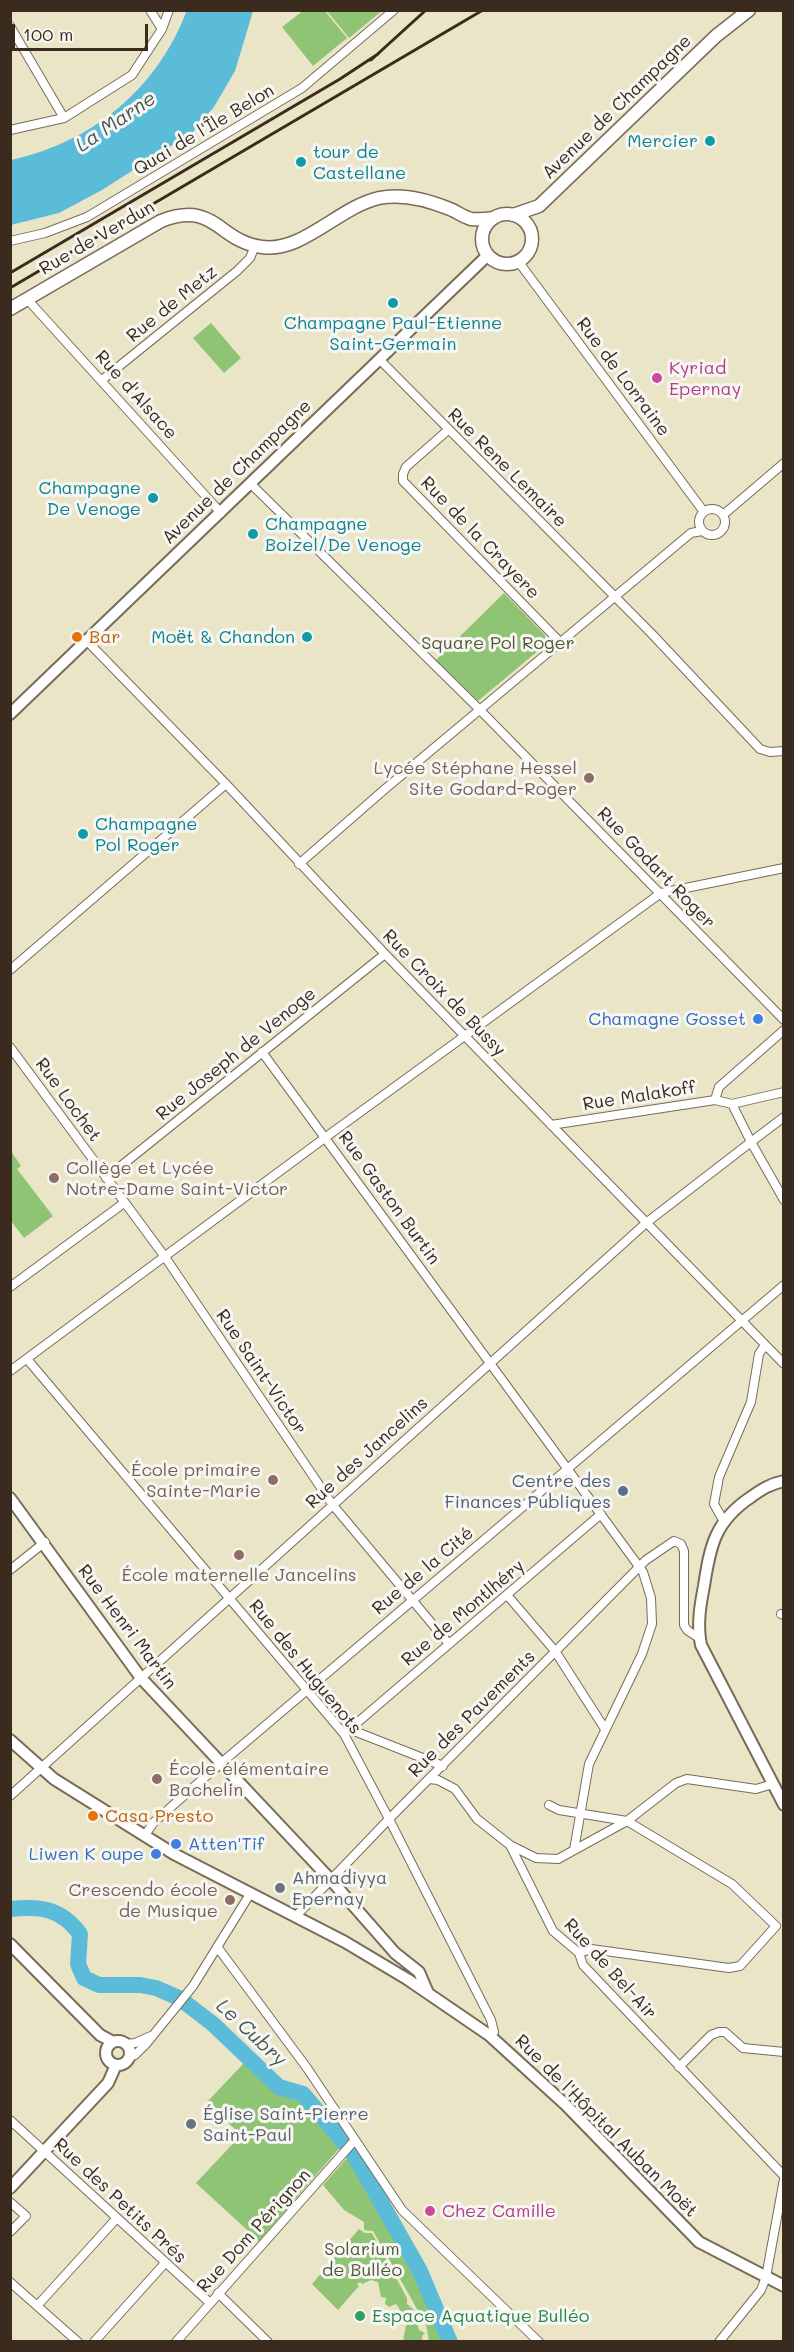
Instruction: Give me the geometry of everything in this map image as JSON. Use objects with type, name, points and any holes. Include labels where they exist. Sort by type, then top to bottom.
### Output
[{"type":"main road","name":"Avenue de Champagne","points":[[513,215],[539,206],[716,36],[748,10]]},
{"type":"main road","name":"Rue de Verdun","points":[[10,309],[161,221],[174,216],[201,215],[239,240],[255,246],[272,248],[297,241],[348,210],[381,198],[406,197],[421,200],[470,218],[494,218]]},
{"type":"main road","name":"Avenue de Champagne","points":[[531,233],[539,206]]},
{"type":"main road","points":[[470,218],[483,238],[488,255],[502,263],[518,261],[528,252],[532,239],[525,222],[507,214],[494,218],[486,227],[483,238]]},
{"type":"main road","name":"Avenue de Champagne","points":[[10,714],[488,255]]},
{"type":"main road","points":[[783,1481],[768,1485],[737,1506],[723,1520],[708,1555],[698,1620],[699,1638],[783,1805]]},
{"type":"main road","name":"Rue Henri Martin","points":[[10,1498],[45,1542],[141,1678],[330,1880],[394,1953],[419,1972],[428,1994]]},
{"type":"main road","name":"Rue de l'Hôpital Auban Moët","points":[[10,1740],[54,1779],[174,1854],[250,1894],[297,1915],[345,1942],[489,2035],[564,2104],[699,2242],[783,2286]]},
{"type":"main road","points":[[10,1944],[100,2035],[113,2042],[120,2041],[126,2044],[130,2049],[130,2056],[123,2064],[111,2063],[106,2056],[107,2048],[113,2042]]},
{"type":"main road","points":[[10,2188],[108,2083],[116,2065]]},
{"type":"street","points":[[150,10],[162,28]]},
{"type":"street","points":[[10,130],[64,118],[132,75],[162,28],[169,10]]},
{"type":"street","name":"Quai de l'Île Belon","points":[[10,241],[45,233],[87,217],[302,88],[394,10]]},
{"type":"street","points":[[10,26],[64,118]]},
{"type":"street","name":"Rue de Metz","points":[[102,380],[237,271],[250,258],[255,246]]},
{"type":"street","name":"Rue de Lorraine","points":[[518,261],[704,512]]},
{"type":"street","name":"Rue d'Alsace","points":[[27,299],[221,513]]},
{"type":"street","name":"Rue Rene Lemaire","points":[[380,360],[667,650],[760,749],[770,752],[783,751]]},
{"type":"street","name":"Rue de la Crayere","points":[[448,430],[406,467],[403,474],[404,481],[560,641]]},
{"type":"street","points":[[299,864],[613,596],[691,533],[702,531],[710,535],[718,534],[723,527],[723,515],[783,463]]},
{"type":"street","name":"Rue Godart Roger","points":[[251,484],[661,893],[783,1020]]},
{"type":"street","points":[[702,531],[699,523],[704,512],[716,510],[723,515]]},
{"type":"street","name":"Rue Croix de Bussy","points":[[86,640],[226,784],[385,954],[783,1364]]},
{"type":"street","points":[[10,970],[226,784]]},
{"type":"street","points":[[10,1371],[661,893],[783,868]]},
{"type":"street","name":"Rue Joseph de Venoge","points":[[106,1178],[385,954]]},
{"type":"street","points":[[715,1100],[719,1087],[783,1030]]},
{"type":"street","name":"Rue Lochet","points":[[10,1047],[165,1257]]},
{"type":"street","name":"Rue Gaston Burtin","points":[[262,1052],[640,1567],[651,1598],[652,1624],[642,1654],[589,1764],[574,1850]]},
{"type":"street","points":[[783,1092],[732,1104],[783,1200]]},
{"type":"street","name":"Rue Malakoff","points":[[551,1125],[715,1100],[732,1104]]},
{"type":"street","name":"Rue des Jancelins","points":[[10,1796],[646,1223],[783,1117]]},
{"type":"street","points":[[10,1287],[124,1203]]},
{"type":"street","name":"Rue Saint-Victor","points":[[165,1257],[332,1504],[449,1644]]},
{"type":"street","name":"Rue de la Cité","points":[[145,1835],[154,1822],[220,1764],[783,1285]]},
{"type":"street","points":[[723,1520],[714,1504],[719,1477],[751,1402],[759,1354],[765,1345]]},
{"type":"street","name":"Rue des Huguenots","points":[[27,1359],[230,1597],[306,1690],[346,1731],[491,2020],[494,2032],[489,2035]]},
{"type":"street","name":"Rue de Montlhéry","points":[[346,1731],[601,1514]]},
{"type":"street","name":"Rue des Pavements","points":[[297,1915],[646,1560],[674,1541],[681,1544],[684,1551],[684,1625],[687,1630],[699,1638]]},
{"type":"street","points":[[10,1570],[45,1542]]},
{"type":"street","points":[[507,1595],[555,1651],[605,1729]]},
{"type":"street","points":[[346,1731],[443,1766]]},
{"type":"street","name":"Rue de Bel-Air","points":[[429,1779],[438,1780],[455,1789],[477,1819],[510,1845],[554,1931],[579,1953],[583,1965],[783,2178]]},
{"type":"street","points":[[510,1845],[536,1858],[558,1859],[627,1821],[676,1783],[687,1779],[756,1789],[773,1785]]},
{"type":"street","points":[[549,1805],[559,1810],[627,1821],[732,1884],[776,1926],[740,1966],[729,1968],[591,1949],[579,1953]]},
{"type":"street","points":[[130,2056],[141,2049],[186,1996],[250,1894]]},
{"type":"street","points":[[218,1948],[307,2068],[353,2142],[402,2210],[539,2342]]},
{"type":"street","points":[[680,2067],[711,2035],[719,2032],[725,2032],[743,2048],[783,2052]]},
{"type":"street","points":[[126,2044],[135,2043],[152,2035]]},
{"type":"street","name":"Rue des Petits Prés","points":[[11,2122],[210,2303]]},
{"type":"street","name":"Rue Dom Pérignon","points":[[176,2342],[353,2142]]},
{"type":"street","points":[[719,2342],[761,2290],[766,2277],[783,2178]]},
{"type":"street","points":[[10,2202],[26,2216],[10,2232]]},
{"type":"street","points":[[37,2306],[116,2219]]},
{"type":"street","points":[[94,2342],[165,2264]]},
{"type":"street","points":[[10,2282],[78,2342]]},
{"type":"street","points":[[219,2293],[268,2342]]},
{"type":"green space","points":[[304,10],[325,11],[347,38],[313,66],[282,27]]},
{"type":"green space","points":[[327,10],[383,10],[349,38],[327,11]]},
{"type":"green space","points":[[211,323],[241,358],[224,373],[193,338]]},
{"type":"green space","name":"Square Pol Roger","points":[[504,593],[545,635],[545,645],[478,701],[436,660]]},
{"type":"green space","points":[[11,1151],[21,1166],[17,1169],[53,1216],[24,1238],[11,1221]]},
{"type":"green space","points":[[244,2063],[278,2093],[301,2097],[342,2145],[259,2241],[196,2183],[241,2135],[207,2102]]},
{"type":"green space","points":[[354,2150],[422,2268],[453,2341],[429,2341],[426,2325],[373,2231],[364,2230],[364,2222],[344,2210],[323,2185]]},
{"type":"green space","name":"Solarium de Bulléo","points":[[359,2229],[365,2233],[372,2233],[407,2298],[407,2304],[413,2309],[419,2330],[425,2333],[422,2336],[423,2341],[403,2341],[406,2325],[396,2304],[389,2307],[385,2304],[386,2298],[381,2297],[378,2282],[371,2280],[357,2284],[359,2286],[338,2310],[312,2284]]},
{"type":"water","name":"La Marne","points":[[187,10],[253,11],[235,71],[214,107],[193,132],[102,190],[59,213],[11,225],[11,160],[41,152],[69,140],[118,108],[140,87],[158,64]]},
{"type":"waterway","name":"Le Cubry","points":[[10,1909],[40,1909],[65,1919],[80,1934],[78,1964],[84,1978],[99,1985],[140,1985],[156,1988],[179,1998],[213,2024],[279,2087],[303,2094],[353,2153],[420,2271],[450,2342]]},
{"type":"railway","points":[[371,60],[426,10]]},
{"type":"railway","points":[[10,288],[483,10]]},
{"type":"railway","points":[[10,273],[340,79],[378,54]]},
{"type":"place","name":"Mercier","points":[[710,141]]},
{"type":"place","name":"tour de Castellane","points":[[301,162]]},
{"type":"place","name":"Champagne Paul-Etienne Saint-Germain","points":[[393,303]]},
{"type":"place","name":"Kyriad Epernay","points":[[657,378]]},
{"type":"place","name":"Champagne De Venoge","points":[[153,498]]},
{"type":"place","name":"Champagne Boizel/De Venoge","points":[[253,534]]},
{"type":"place","name":"Bar","points":[[77,637]]},
{"type":"place","name":"Moёt & Chandon","points":[[307,637]]},
{"type":"place","name":"Lycée Stéphane Hessel Site Godard-Roger","points":[[589,778]]},
{"type":"place","name":"Champagne Pol Roger","points":[[83,834]]},
{"type":"place","name":"Chamagne Gosset","points":[[758,1019]]},
{"type":"place","name":"Collège et Lycée Notre-Dame Saint-Victor","points":[[54,1178]]},
{"type":"place","name":"École primaire Sainte-Marie","points":[[273,1480]]},
{"type":"place","name":"Centre des Finances Publiques","points":[[623,1491]]},
{"type":"place","name":"École maternelle Jancelins","points":[[239,1555]]},
{"type":"place","name":"École élémentaire Bachelin","points":[[157,1779]]},
{"type":"place","name":"Casa Presto","points":[[93,1816]]},
{"type":"place","name":"Atten'Tif","points":[[176,1844]]},
{"type":"place","name":"Liwen K oupe","points":[[156,1854]]},
{"type":"place","name":"Ahmadiyya Epernay","points":[[280,1888]]},
{"type":"place","name":"Crescendo école de Musique","points":[[230,1900]]},
{"type":"place","name":"Église Saint-Pierre Saint-Paul","points":[[191,2124]]},
{"type":"place","name":"Chez Camille","points":[[430,2211]]},
{"type":"place","name":"Espace Aquatique Bulléo","points":[[360,2316]]}]
